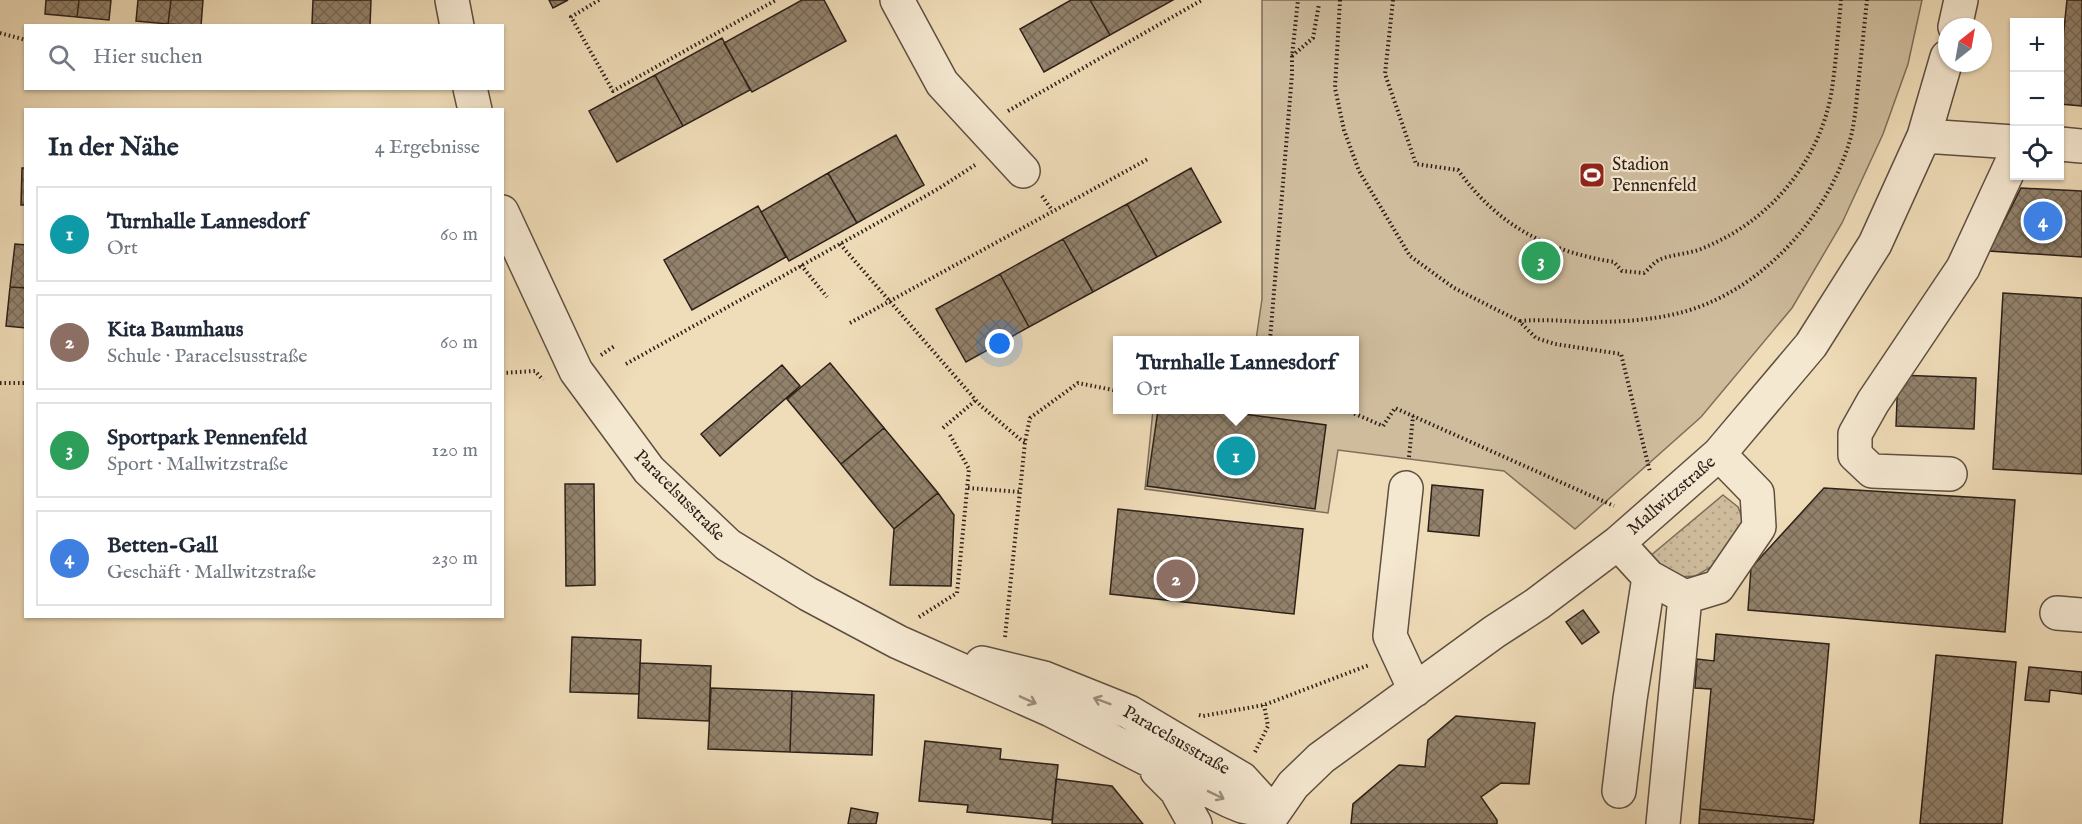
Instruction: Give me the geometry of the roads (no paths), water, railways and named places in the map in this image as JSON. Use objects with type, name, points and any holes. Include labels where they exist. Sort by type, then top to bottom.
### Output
[{"type":"street","points":[[452,0],[457,24]]},
{"type":"street","points":[[897,0],[942,83],[1002,148]]},
{"type":"street","points":[[1957,18],[1961,0]]},
{"type":"street","name":"Mallwitzstraße","points":[[1269,818],[1293,785],[1321,758],[1494,632],[1537,604],[1618,543],[1719,454],[1811,345],[1875,244],[1924,136],[1943,72]]},
{"type":"street","points":[[470,90],[475,108]]},
{"type":"street","points":[[1924,136],[2010,142]]},
{"type":"street","points":[[2064,144],[2082,146]]},
{"type":"street","points":[[1950,474],[1872,471],[1855,454],[1855,434],[1873,402],[1963,268],[2010,167]]},
{"type":"street","name":"Paracelsusstraße","points":[[504,216],[576,371],[649,470],[728,545],[808,594],[898,642],[1051,710],[1145,760],[1269,818]]},
{"type":"street","points":[[1618,543],[1649,577],[1684,597],[1718,587],[1759,527],[1757,493],[1719,454]]},
{"type":"street","points":[[1406,488],[1390,636],[1415,690]]},
{"type":"street","points":[[1619,791],[1630,699],[1649,577]]},
{"type":"street","points":[[1663,824],[1684,597]]},
{"type":"street","name":"Paracelsusstraße","points":[[898,642],[1044,678],[1129,711],[1242,779],[1269,818]]},
{"type":"street","name":"Paracelsusstraße","points":[[1145,760],[1176,790],[1195,824]]},
{"type":"place","name":"Stadion Pennenfeld","points":[[1592,175]]},
{"type":"place","name":"Betten-Gall","points":[[2043,221]]},
{"type":"place","name":"Sportpark Pennenfeld","points":[[1541,261]]},
{"type":"place","name":"Turnhalle Lannesdorf","points":[[1236,456]]},
{"type":"place","name":"Kita Baumhaus","points":[[1176,579]]}]
